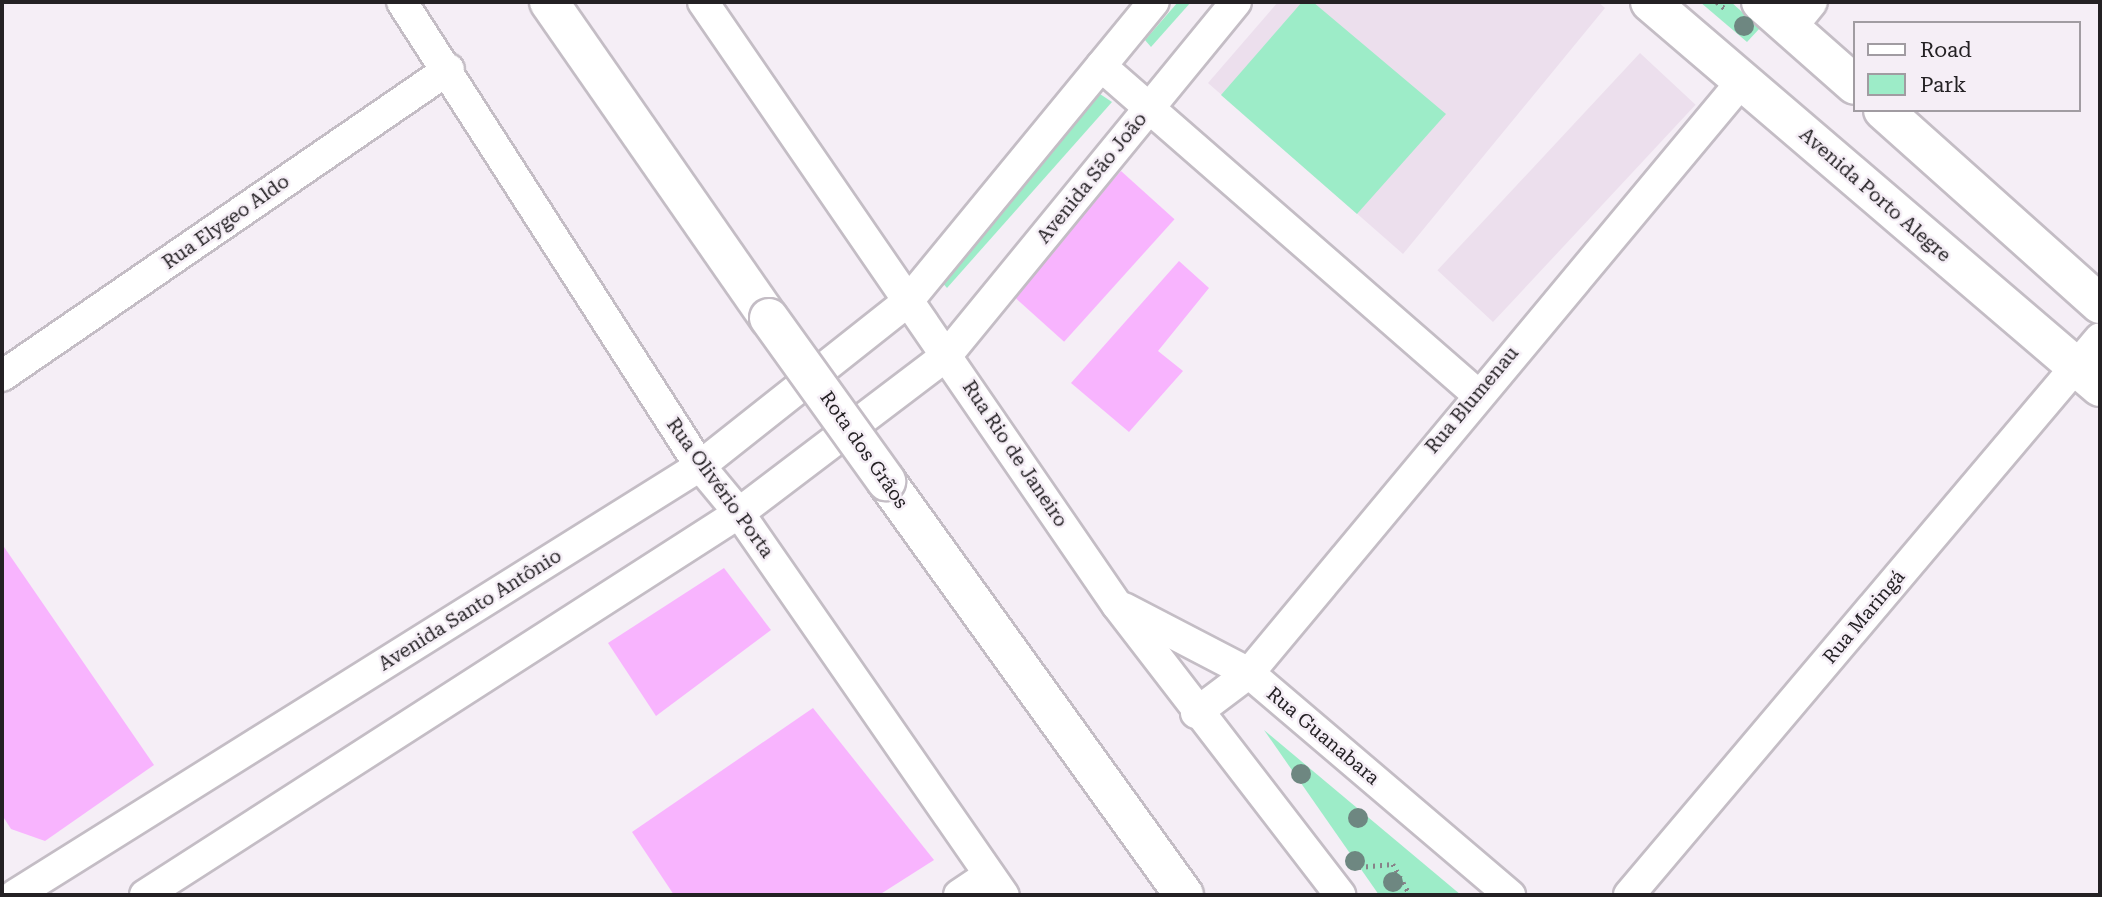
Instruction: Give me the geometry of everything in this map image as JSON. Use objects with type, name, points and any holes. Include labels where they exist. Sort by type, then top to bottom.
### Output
[{"type":"main road","name":"Rota dos Grãos","points":[[549,2],[769,318],[1184,895]]},
{"type":"main road","name":"Avenida Porto Alegre","points":[[1650,2],[1742,81],[2092,364]]},
{"type":"main road","points":[[1761,2],[1802,15],[1854,84]]},
{"type":"main road","points":[[1885,112],[2100,304]]},
{"type":"street","name":"Rua Olivério Porta","points":[[402,2],[449,69],[699,466],[739,513],[997,885]]},
{"type":"street","name":"Rua Rio de Janeiro","points":[[703,2],[1118,605],[1196,713],[1340,895]]},
{"type":"street","points":[[908,301],[1154,2]]},
{"type":"street","name":"Avenida São João","points":[[947,355],[1236,2]]},
{"type":"street","points":[[1101,66],[1476,393]]},
{"type":"street","name":"Rua Elygeo Aldo","points":[[2,376],[449,69]]},
{"type":"street","name":"Rua Blumenau","points":[[1196,713],[1249,673],[1476,393],[1742,81]]},
{"type":"street","name":"Avenida Santo Antônio","points":[[14,895],[699,466],[908,301]]},
{"type":"street","points":[[145,895],[739,513],[947,355]]},
{"type":"street","name":"Rua Maringá","points":[[1629,895],[2092,364]]},
{"type":"street","name":"Rua Guanabara","points":[[1118,605],[1249,673],[1510,895]]},
{"type":"street","points":[[959,895],[997,885]]},
{"type":"street","points":[[2,894],[14,895]]},
{"type":"path","points":[[1359,867],[1393,864],[1410,895]]},
{"type":"shaded area","points":[[1278,2],[1598,2],[1605,8],[1403,254],[1208,83]]},
{"type":"shaded area","points":[[1640,53],[1696,105],[1493,322],[1437,270]]},
{"type":"green space","points":[[1178,2],[1191,2],[1151,47],[1145,40]]},
{"type":"green space","points":[[1302,2],[1313,2],[1446,114],[1357,214],[1221,95]]},
{"type":"green space","points":[[1700,2],[1731,2],[1760,28],[1747,42]]},
{"type":"green space","points":[[1100,94],[1112,102],[947,288],[940,280]]},
{"type":"green space","points":[[1264,730],[1461,895],[1379,895]]},
{"type":"building","points":[[1121,171],[1175,219],[1064,342],[1011,294]]},
{"type":"building","points":[[1179,261],[1209,288],[1158,351],[1183,371],[1129,432],[1071,383]]},
{"type":"building","points":[[2,544],[154,765],[45,841],[11,829],[2,815]]},
{"type":"building","points":[[724,568],[771,630],[656,716],[608,643]]},
{"type":"building","points":[[813,708],[934,860],[879,895],[674,895],[632,832]]}]
